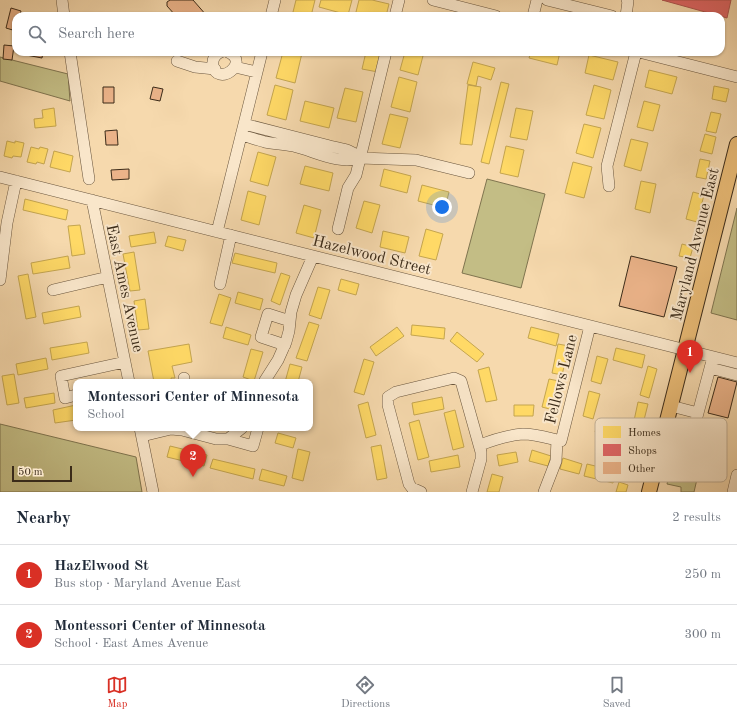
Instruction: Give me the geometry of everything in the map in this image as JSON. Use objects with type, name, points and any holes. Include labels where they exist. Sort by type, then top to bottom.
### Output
[{"type":"main road","name":"Maryland Avenue East","points":[[668,418],[737,144]]},
{"type":"main road","name":"Maryland Avenue East","points":[[649,492],[652,482]]},
{"type":"street","points":[[62,0],[64,12]]},
{"type":"street","points":[[272,12],[275,0]]},
{"type":"street","points":[[396,12],[399,0]]},
{"type":"street","points":[[433,0],[462,4],[485,12]]},
{"type":"street","points":[[534,12],[537,0]]},
{"type":"street","points":[[547,0],[596,12]]},
{"type":"street","points":[[627,0],[627,12]]},
{"type":"street","points":[[71,56],[89,179]]},
{"type":"street","points":[[216,56],[213,63],[215,69],[221,74],[231,72],[235,67],[235,59],[233,56]]},
{"type":"street","points":[[217,232],[261,56]]},
{"type":"street","points":[[338,229],[348,188],[356,175],[385,56]]},
{"type":"street","points":[[609,186],[607,166],[635,56]]},
{"type":"street","points":[[655,56],[737,77]]},
{"type":"street","points":[[177,60],[195,67],[215,69]]},
{"type":"street","points":[[235,67],[256,72]]},
{"type":"street","points":[[243,129],[308,139],[327,146],[347,149],[355,152],[360,158],[416,160],[469,173]]},
{"type":"street","name":"Hazelwood Street","points":[[0,177],[737,363]]},
{"type":"street","points":[[0,280],[6,224],[16,181]]},
{"type":"street","name":"East Ames Avenue","points":[[92,200],[128,379]]},
{"type":"street","points":[[220,284],[231,235]]},
{"type":"street","points":[[266,379],[285,345],[296,295],[313,256]]},
{"type":"street","points":[[53,290],[108,277]]},
{"type":"street","points":[[285,345],[261,337],[268,314],[290,321]]},
{"type":"street","name":"Fellows Lane","points":[[544,492],[556,461],[559,440],[590,326]]},
{"type":"street","points":[[697,418],[712,357]]},
{"type":"street","points":[[73,396],[65,398],[61,376],[125,362]]},
{"type":"street","points":[[710,368],[737,375]]},
{"type":"street","points":[[421,492],[412,488],[407,476],[388,403],[388,397],[391,394],[450,379],[458,379],[462,383],[480,445],[481,459],[472,492]]},
{"type":"street","points":[[671,406],[698,413]]},
{"type":"street","points":[[151,431],[141,432],[153,492]]},
{"type":"street","points":[[190,431],[216,439],[228,439],[253,446],[257,431]]},
{"type":"street","points":[[228,439],[238,431]]},
{"type":"street","points":[[480,445],[508,436],[522,434],[559,440]]},
{"type":"street","points":[[733,492],[737,475]]},
{"type":"shaded area","points":[[0,57],[68,74],[70,101],[0,81]]},
{"type":"shaded area","points":[[487,179],[545,194],[521,288],[462,273]]},
{"type":"shaded area","points":[[737,208],[737,320],[711,313]]},
{"type":"shaded area","points":[[0,424],[136,457],[142,492],[0,492]]},
{"type":"shaded area","points":[[667,482],[696,482],[694,492],[681,492],[681,487],[667,484]]},
{"type":"building: Homes","points":[[296,0],[315,0],[312,12],[293,12]]},
{"type":"building: Homes","points":[[321,0],[352,0],[349,12],[337,12],[319,7]]},
{"type":"building: Homes","points":[[359,0],[372,0],[389,4],[387,12],[356,12]]},
{"type":"building: Homes","points":[[282,56],[301,56],[295,83],[276,78]]},
{"type":"building: Homes","points":[[365,56],[382,56],[378,72],[362,69]]},
{"type":"building: Homes","points":[[404,56],[423,56],[418,75],[400,70]]},
{"type":"building: Homes","points":[[530,56],[559,56],[557,65],[529,58]]},
{"type":"building: Homes","points":[[589,56],[618,62],[613,80],[585,73]]},
{"type":"building: Homes","points":[[473,62],[495,68],[491,80],[478,76],[476,86],[467,84]]},
{"type":"building: Homes","points":[[649,70],[677,77],[672,94],[645,87]]},
{"type":"building: Homes","points":[[399,77],[417,82],[410,112],[391,107]]},
{"type":"building: Homes","points":[[501,82],[509,84],[489,164],[481,162]]},
{"type":"building: Homes","points":[[275,85],[293,90],[286,120],[267,115]]},
{"type":"building: Homes","points":[[468,85],[481,87],[472,145],[460,144]]},
{"type":"building: Homes","points":[[594,85],[611,90],[604,119],[586,115]]},
{"type":"building: Homes","points":[[714,86],[729,89],[726,102],[712,99]]},
{"type":"building: Homes","points":[[345,88],[363,92],[356,122],[337,118]]},
{"type":"building: Homes","points":[[305,101],[334,108],[329,128],[300,121]]},
{"type":"building: Homes","points":[[644,101],[660,105],[653,131],[637,127]]},
{"type":"building: Homes","points":[[54,108],[56,126],[35,128],[34,119],[43,118],[42,110]]},
{"type":"building: Homes","points":[[516,108],[533,111],[527,140],[510,137]]},
{"type":"building: Homes","points":[[711,112],[721,114],[716,133],[706,131]]},
{"type":"building: Homes","points":[[390,114],[408,118],[400,148],[382,144]]},
{"type":"building: Homes","points":[[584,124],[601,128],[593,158],[576,153]]},
{"type":"building: Homes","points":[[705,134],[716,137],[712,154],[700,151]]},
{"type":"building: Homes","points":[[631,139],[648,143],[641,171],[624,166]]},
{"type":"building: Homes","points":[[7,141],[24,143],[21,157],[13,156],[12,158],[4,156]]},
{"type":"building: Homes","points":[[506,146],[524,150],[518,177],[500,173]]},
{"type":"building: Homes","points":[[31,147],[48,149],[44,164],[27,162]]},
{"type":"building: Homes","points":[[54,151],[73,156],[70,172],[50,167]]},
{"type":"building: Homes","points":[[258,152],[276,157],[268,186],[250,181]]},
{"type":"building: Homes","points":[[700,159],[710,161],[706,179],[696,177]]},
{"type":"building: Homes","points":[[573,162],[592,167],[584,198],[565,193]]},
{"type":"building: Homes","points":[[305,166],[333,173],[329,191],[300,184]]},
{"type":"building: Homes","points":[[384,169],[411,176],[407,193],[380,186]]},
{"type":"building: Homes","points":[[641,181],[656,184],[650,213],[635,209]]},
{"type":"building: Homes","points":[[422,185],[449,192],[445,208],[418,201]]},
{"type":"building: Homes","points":[[248,191],[266,196],[259,225],[241,220]]},
{"type":"building: Homes","points":[[693,192],[704,195],[697,222],[686,219]]},
{"type":"building: Homes","points":[[25,199],[68,210],[66,220],[23,210]]},
{"type":"building: Homes","points":[[364,201],[380,205],[372,233],[356,228]]},
{"type":"building: Homes","points":[[304,205],[321,210],[314,238],[296,233]]},
{"type":"building: Homes","points":[[80,225],[85,254],[72,256],[68,226]]},
{"type":"building: Homes","points":[[426,229],[443,234],[436,260],[419,256]]},
{"type":"building: Homes","points":[[383,231],[409,237],[405,253],[380,247]]},
{"type":"building: Homes","points":[[154,232],[156,243],[131,247],[129,236]]},
{"type":"building: Homes","points":[[168,236],[186,240],[183,251],[165,246]]},
{"type":"building: Homes","points":[[682,244],[693,247],[690,258],[679,256]]},
{"type":"building: Homes","points":[[134,252],[140,290],[130,291],[123,254]]},
{"type":"building: Homes","points":[[235,253],[277,263],[275,273],[232,263]]},
{"type":"building: Homes","points":[[68,256],[70,268],[33,274],[31,263]]},
{"type":"building: Homes","points":[[281,273],[290,276],[280,305],[271,301]]},
{"type":"building: Homes","points":[[28,274],[36,317],[26,319],[18,276]]},
{"type":"building: Homes","points":[[341,279],[359,284],[356,295],[338,290]]},
{"type":"building: Homes","points":[[318,287],[330,290],[321,319],[309,315]]},
{"type":"building: Homes","points":[[238,292],[263,299],[260,310],[235,303]]},
{"type":"building: Homes","points":[[219,294],[231,298],[222,326],[210,323]]},
{"type":"building: Homes","points":[[145,299],[149,329],[138,330],[134,301]]},
{"type":"building: Homes","points":[[79,306],[81,317],[44,324],[42,313]]},
{"type":"building: Homes","points":[[309,322],[319,325],[307,361],[296,358]]},
{"type":"building: Homes","points":[[412,325],[445,328],[444,339],[411,335]]},
{"type":"building: Homes","points":[[226,327],[251,335],[248,345],[223,338]]},
{"type":"building: Homes","points":[[397,327],[404,336],[376,356],[370,347]]},
{"type":"building: Homes","points":[[531,327],[559,334],[556,346],[528,338]]},
{"type":"building: Homes","points":[[457,332],[484,354],[477,362],[450,341]]},
{"type":"building: Homes","points":[[87,342],[89,353],[52,360],[50,348]]},
{"type":"building: Homes","points":[[189,344],[192,362],[172,366],[175,378],[153,379],[148,351]]},
{"type":"building: Homes","points":[[558,344],[569,346],[562,375],[552,373]]},
{"type":"building: Homes","points":[[616,348],[645,355],[642,368],[613,360]]},
{"type":"building: Homes","points":[[251,349],[263,352],[255,379],[243,377]]},
{"type":"building: Homes","points":[[597,356],[608,359],[601,384],[591,381]]},
{"type":"building: Homes","points":[[46,358],[48,369],[18,375],[16,364]]},
{"type":"building: Homes","points":[[364,359],[374,362],[364,395],[354,392]]},
{"type":"building: Homes","points":[[290,364],[302,367],[299,379],[286,379]]},
{"type":"building: Homes","points":[[648,366],[657,369],[649,398],[640,395]]},
{"type":"building: Homes","points":[[489,367],[497,400],[486,402],[478,370]]},
{"type":"building: Homes","points":[[14,374],[19,403],[7,405],[2,376]]},
{"type":"building: Homes","points":[[549,379],[559,381],[553,410],[542,407]]},
{"type":"building: Homes","points":[[589,391],[600,394],[593,419],[583,416]]},
{"type":"building: Homes","points":[[54,393],[55,403],[26,408],[24,398]]},
{"type":"building: Homes","points":[[442,397],[444,409],[414,415],[412,403]]},
{"type":"building: Homes","points":[[368,402],[376,435],[366,438],[358,405]]},
{"type":"building: Homes","points":[[638,402],[648,404],[644,418],[635,418]]},
{"type":"building: Homes","points":[[514,405],[534,405],[533,416],[514,416]]},
{"type":"building: Homes","points":[[73,406],[73,420],[55,423],[53,410]]},
{"type":"building: Homes","points":[[455,410],[464,447],[453,450],[444,413]]},
{"type":"building: Homes","points":[[419,420],[429,457],[418,460],[409,423]]},
{"type":"building: Homes","points":[[278,433],[296,438],[293,448],[275,443]]},
{"type":"building: Homes","points":[[381,445],[387,478],[377,480],[371,447]]},
{"type":"building: Homes","points":[[170,446],[207,455],[204,466],[167,457]]},
{"type":"building: Homes","points":[[298,449],[310,452],[303,481],[292,478]]},
{"type":"building: Homes","points":[[532,450],[551,456],[548,466],[529,461]]},
{"type":"building: Homes","points":[[516,452],[518,462],[499,466],[497,455]]},
{"type":"building: Homes","points":[[458,455],[460,467],[431,472],[429,461]]},
{"type":"building: Homes","points":[[563,458],[582,464],[579,474],[560,469]]},
{"type":"building: Homes","points":[[213,459],[255,469],[253,479],[210,468]]},
{"type":"building: Homes","points":[[587,464],[595,466],[595,479],[584,476]]},
{"type":"building: Homes","points":[[262,469],[287,476],[284,486],[259,480]]},
{"type":"building: Homes","points":[[492,474],[503,477],[499,492],[487,492]]},
{"type":"building: Homes","points":[[619,482],[628,485],[626,492],[616,492]]},
{"type":"building: Shops","points":[[662,0],[731,0],[727,18],[725,17],[725,12],[705,12]]},
{"type":"building: Other","points":[[170,0],[193,0],[204,12],[172,12],[167,6],[167,2]]},
{"type":"building: Other","points":[[11,8],[21,11],[12,12],[12,30],[6,28]]},
{"type":"building: Other","points":[[4,45],[12,46],[12,60],[3,59]]},
{"type":"building: Other","points":[[31,56],[42,56],[42,58]]},
{"type":"building: Other","points":[[103,87],[114,87],[114,103],[103,103]]},
{"type":"building: Other","points":[[153,87],[163,89],[160,101],[150,99]]},
{"type":"building: Other","points":[[117,130],[118,145],[106,145],[105,131]]},
{"type":"building: Other","points":[[129,169],[129,179],[112,180],[111,170]]},
{"type":"building: Other","points":[[631,256],[677,267],[664,317],[619,306]]},
{"type":"building: Other","points":[[718,377],[737,382],[728,418],[708,413]]},
{"type":"place","name":"HazElwood St","points":[[690,373]]},
{"type":"place","name":"Montessori Center of Minnesota","points":[[193,477]]}]
